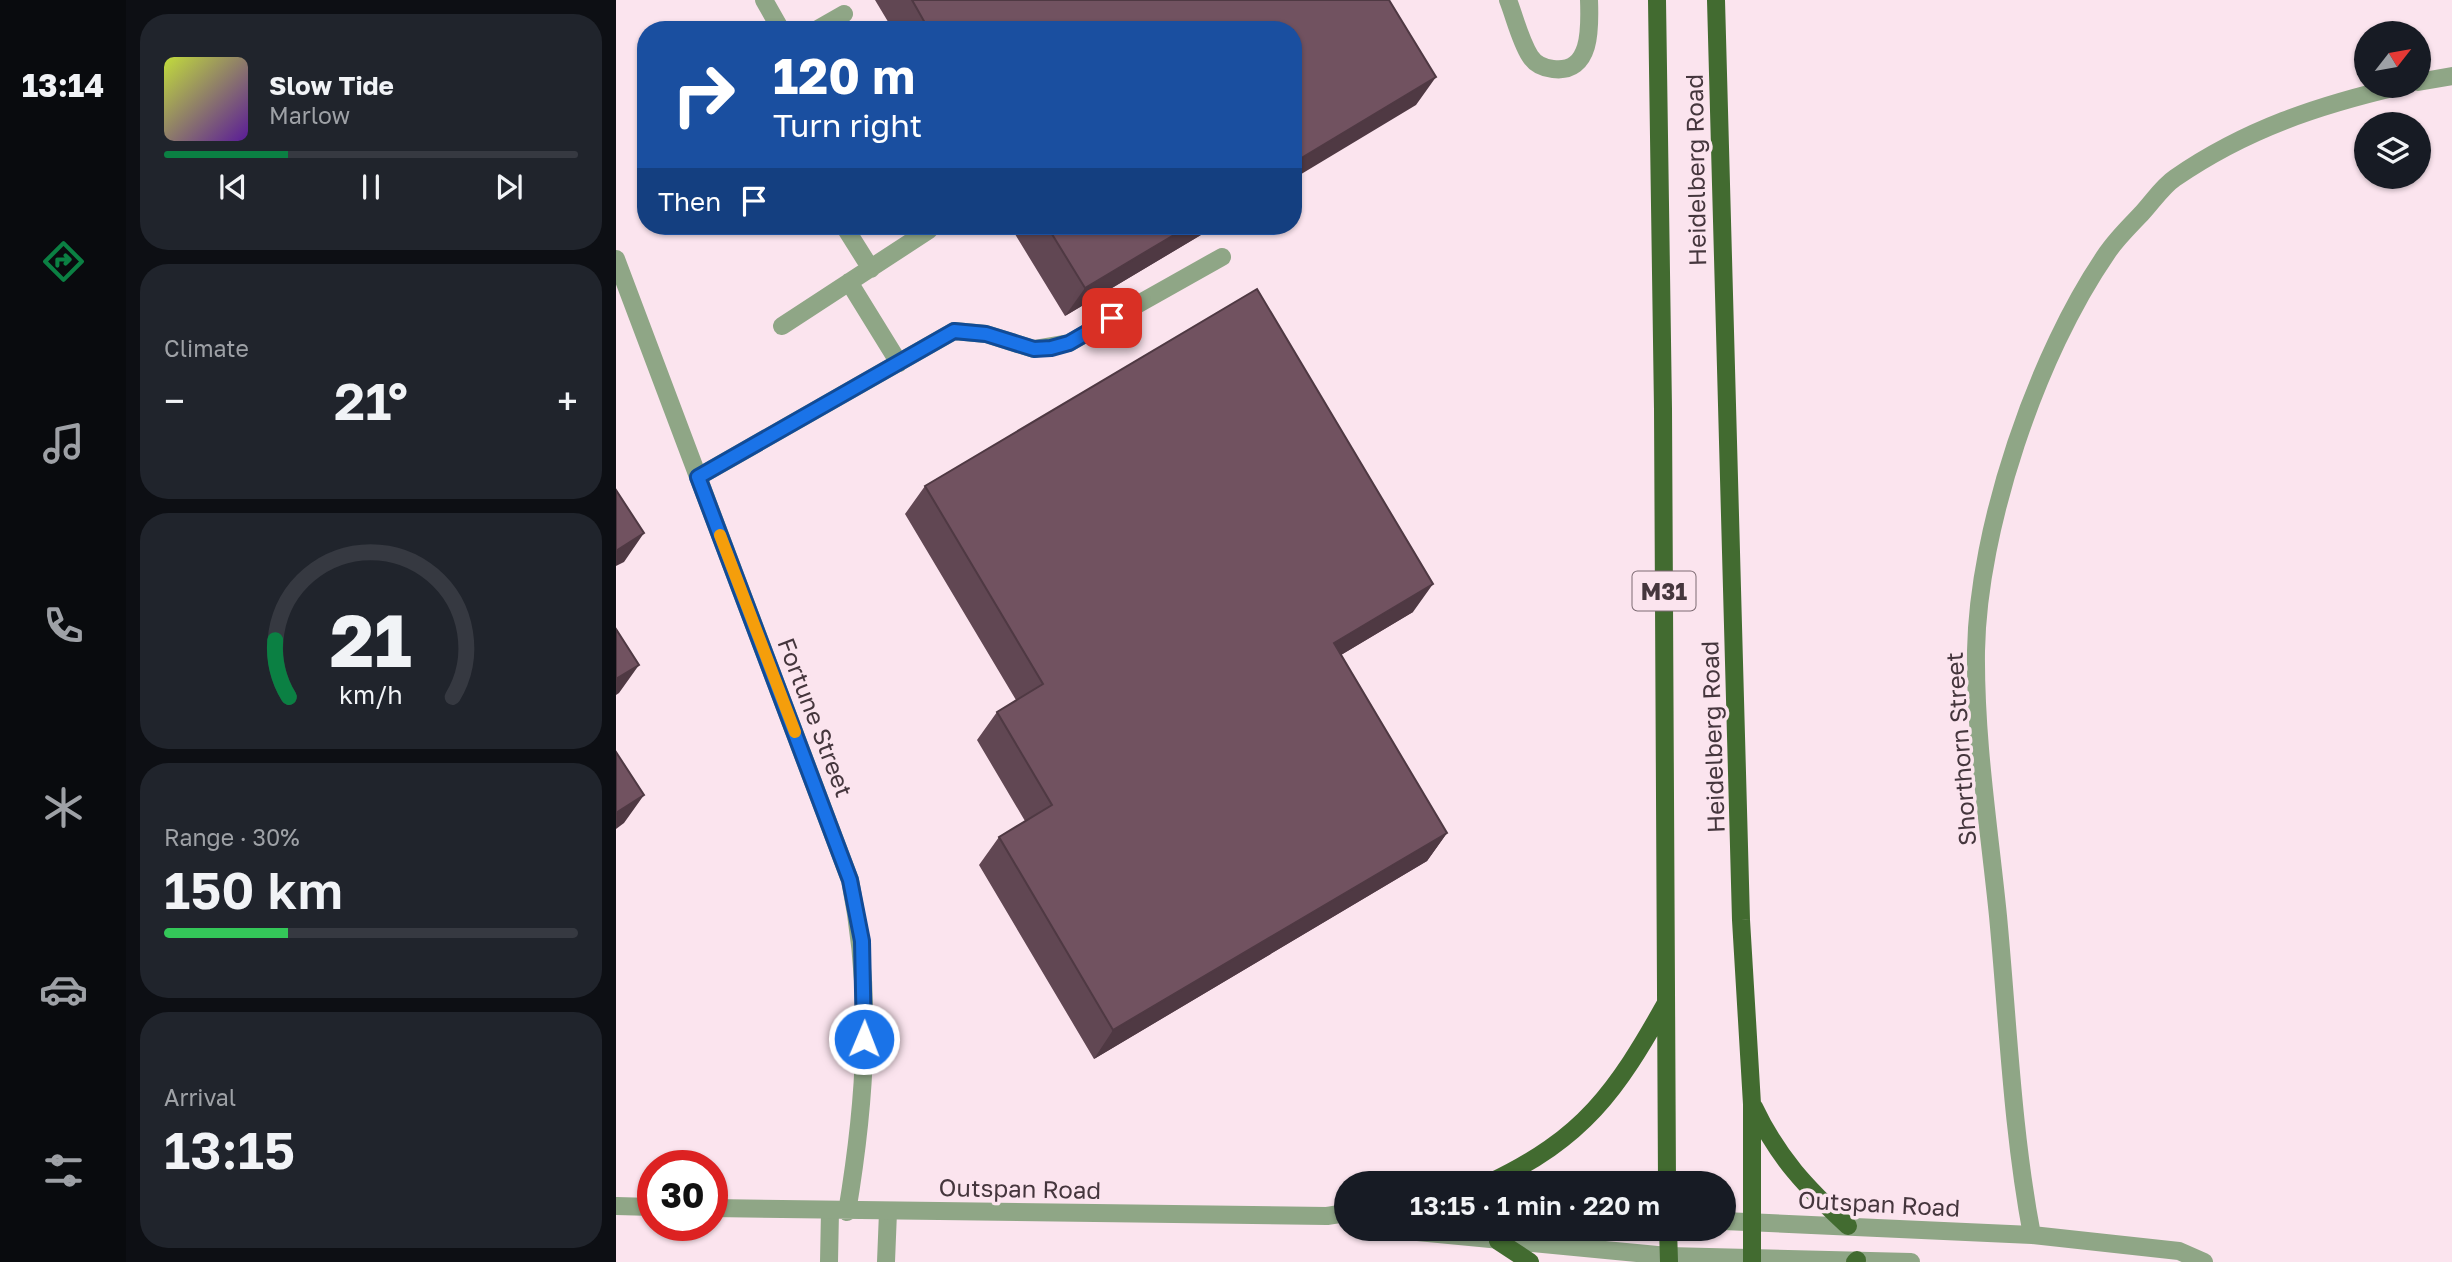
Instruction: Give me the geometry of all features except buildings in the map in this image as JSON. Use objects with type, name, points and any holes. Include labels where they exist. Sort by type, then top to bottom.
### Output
[{"type":"main road","name":"Heidelberg Road","points":[[1657,0],[1667,1171]]},
{"type":"main road","name":"Heidelberg Road","points":[[1716,0],[1741,920],[1752,1104],[1752,1259]]},
{"type":"main road","points":[[1514,1171],[1527,1165],[1589,1118],[1626,1073],[1666,1002]]},
{"type":"main road","points":[[1752,1104],[1784,1160],[1848,1226]]},
{"type":"main road","points":[[1498,1241],[1530,1262]]},
{"type":"main road","points":[[1668,1241],[1668,1259]]},
{"type":"street","points":[[764,0],[776,21]]},
{"type":"street","points":[[1508,0],[1531,58],[1544,68],[1566,71],[1575,65],[1590,40],[1589,0]]},
{"type":"street","points":[[832,21],[844,14]]},
{"type":"street","points":[[2431,80],[2452,76]]},
{"type":"street","name":"Shorthorn Street","points":[[2032,1234],[2021,1180],[1997,911],[1980,766],[1976,649],[1984,573],[2003,483],[2060,334],[2108,251],[2172,180],[2250,132],[2354,97]]},
{"type":"street","points":[[850,235],[871,269]]},
{"type":"street","points":[[782,326],[922,235]]},
{"type":"street","points":[[698,477],[954,331],[986,334],[1034,349],[1069,343],[1222,257]]},
{"type":"street","name":"Fortune Street","points":[[616,260],[850,880],[862,941],[865,1011],[862,1122],[829,1262]]},
{"type":"street","points":[[849,282],[899,363]]},
{"type":"street","points":[[616,1206],[637,1207]]},
{"type":"street","name":"Outspan Road","points":[[728,1208],[1334,1215]]},
{"type":"street","points":[[887,1262],[888,1212]]},
{"type":"street","name":"Outspan Road","points":[[1326,1216],[1334,1218]]},
{"type":"street","name":"Outspan Road","points":[[1736,1221],[2032,1234],[2179,1251],[2204,1262]]},
{"type":"street","points":[[1498,1241],[1646,1251],[1668,1259],[1911,1262]]},
{"type":"slow traffic","points":[[720,535],[795,732]]},
{"type":"route","points":[[864,1039],[862,941],[850,880],[828,814],[698,477],[954,331],[986,334],[1034,349],[1051,348],[1069,343],[1112,318]]}]
